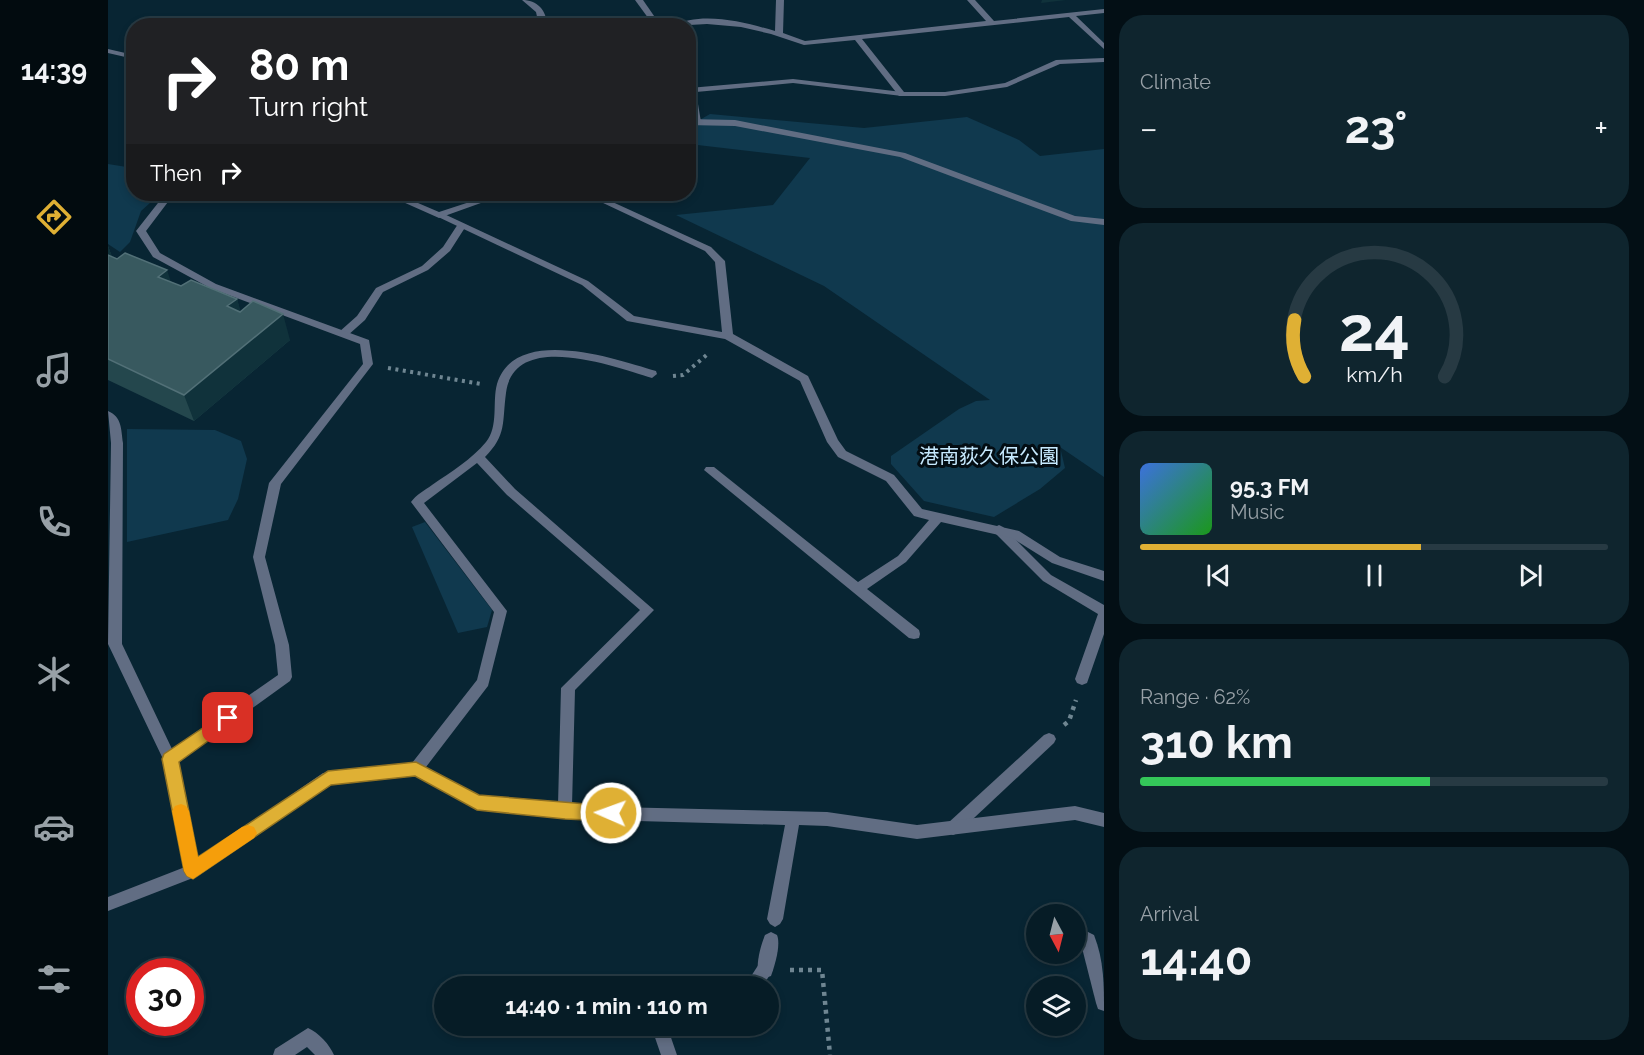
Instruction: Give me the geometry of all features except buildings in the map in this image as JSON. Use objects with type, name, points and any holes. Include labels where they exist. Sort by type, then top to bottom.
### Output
[{"type":"street","points":[[526,0],[540,9],[544,18]]},
{"type":"street","points":[[639,0],[652,18]]},
{"type":"street","points":[[778,33],[780,0]]},
{"type":"street","points":[[971,0],[992,23]]},
{"type":"street","points":[[696,24],[718,22],[778,33],[804,42],[1104,12]]},
{"type":"street","points":[[1071,15],[1104,47]]},
{"type":"street","points":[[857,38],[902,94]]},
{"type":"street","points":[[108,51],[126,55]]},
{"type":"street","points":[[696,90],[793,81],[902,94],[945,94],[1007,85],[1059,62],[1104,60]]},
{"type":"street","points":[[696,122],[735,123],[902,155],[1074,219],[1104,222]]},
{"type":"street","points":[[164,201],[141,231],[156,255],[213,286],[364,342],[368,364],[274,483],[259,557],[282,645],[285,677],[170,759]]},
{"type":"street","points":[[406,201],[585,283],[631,319],[728,336],[804,379],[833,442],[842,454],[890,478],[918,513],[1016,534],[1056,560],[1104,576]]},
{"type":"street","points":[[439,215],[464,204],[479,201]]},
{"type":"street","points":[[604,201],[708,249],[720,261],[728,336]]},
{"type":"street","points":[[343,334],[361,318],[379,290],[425,268],[447,249],[461,226]]},
{"type":"street","points":[[416,769],[483,682],[501,611],[417,502],[478,457],[495,438],[502,387],[504,380],[516,364],[540,354],[586,355],[652,374]]},
{"type":"street","points":[[108,415],[115,422],[117,443],[115,644],[170,759],[193,871]]},
{"type":"street","points":[[478,457],[511,492],[648,610],[568,688],[565,812]]},
{"type":"street","points":[[710,470],[914,634]]},
{"type":"street","points":[[857,589],[902,559],[939,517]]},
{"type":"street","points":[[999,530],[1047,578],[1104,613],[1082,679]]},
{"type":"street","points":[[953,828],[1048,739]]},
{"type":"street","points":[[108,904],[193,871],[328,778],[416,769],[477,802],[565,812],[793,820],[827,819],[917,832],[1075,813],[1104,820]]},
{"type":"street","points":[[775,919],[793,820]]},
{"type":"street","points":[[760,976],[765,970],[771,940]]},
{"type":"street","points":[[1088,940],[1104,1004]]},
{"type":"street","points":[[281,1055],[308,1036],[326,1055]]},
{"type":"street","points":[[662,1036],[669,1055]]},
{"type":"path","points":[[652,374],[667,377],[683,375],[728,336]]},
{"type":"path","points":[[368,364],[502,387]]},
{"type":"path","points":[[1048,739],[1069,721],[1082,679]]},
{"type":"path","points":[[765,970],[822,970],[830,1055]]},
{"type":"green space","name":"港南荻久保公園","points":[[710,114],[864,128],[967,117],[1019,140],[1040,156],[1104,149],[1104,477],[1060,447],[1065,468],[1040,489],[994,517],[924,501],[891,464],[891,456],[959,409],[976,401],[990,400],[824,286],[676,215],[773,205],[810,158],[696,145],[696,122]]},
{"type":"green space","points":[[108,164],[126,167],[126,201],[152,201],[141,211],[130,242],[120,252],[108,244]]},
{"type":"green space","points":[[127,429],[215,430],[241,441],[247,459],[238,499],[228,520],[127,542]]},
{"type":"green space","points":[[425,522],[492,610],[487,627],[458,633],[412,527]]},
{"type":"slow traffic","points":[[181,811],[193,871],[248,833]]},
{"type":"route","points":[[228,718],[170,759],[193,871],[328,778],[416,769],[477,802],[565,812],[611,813]]}]
